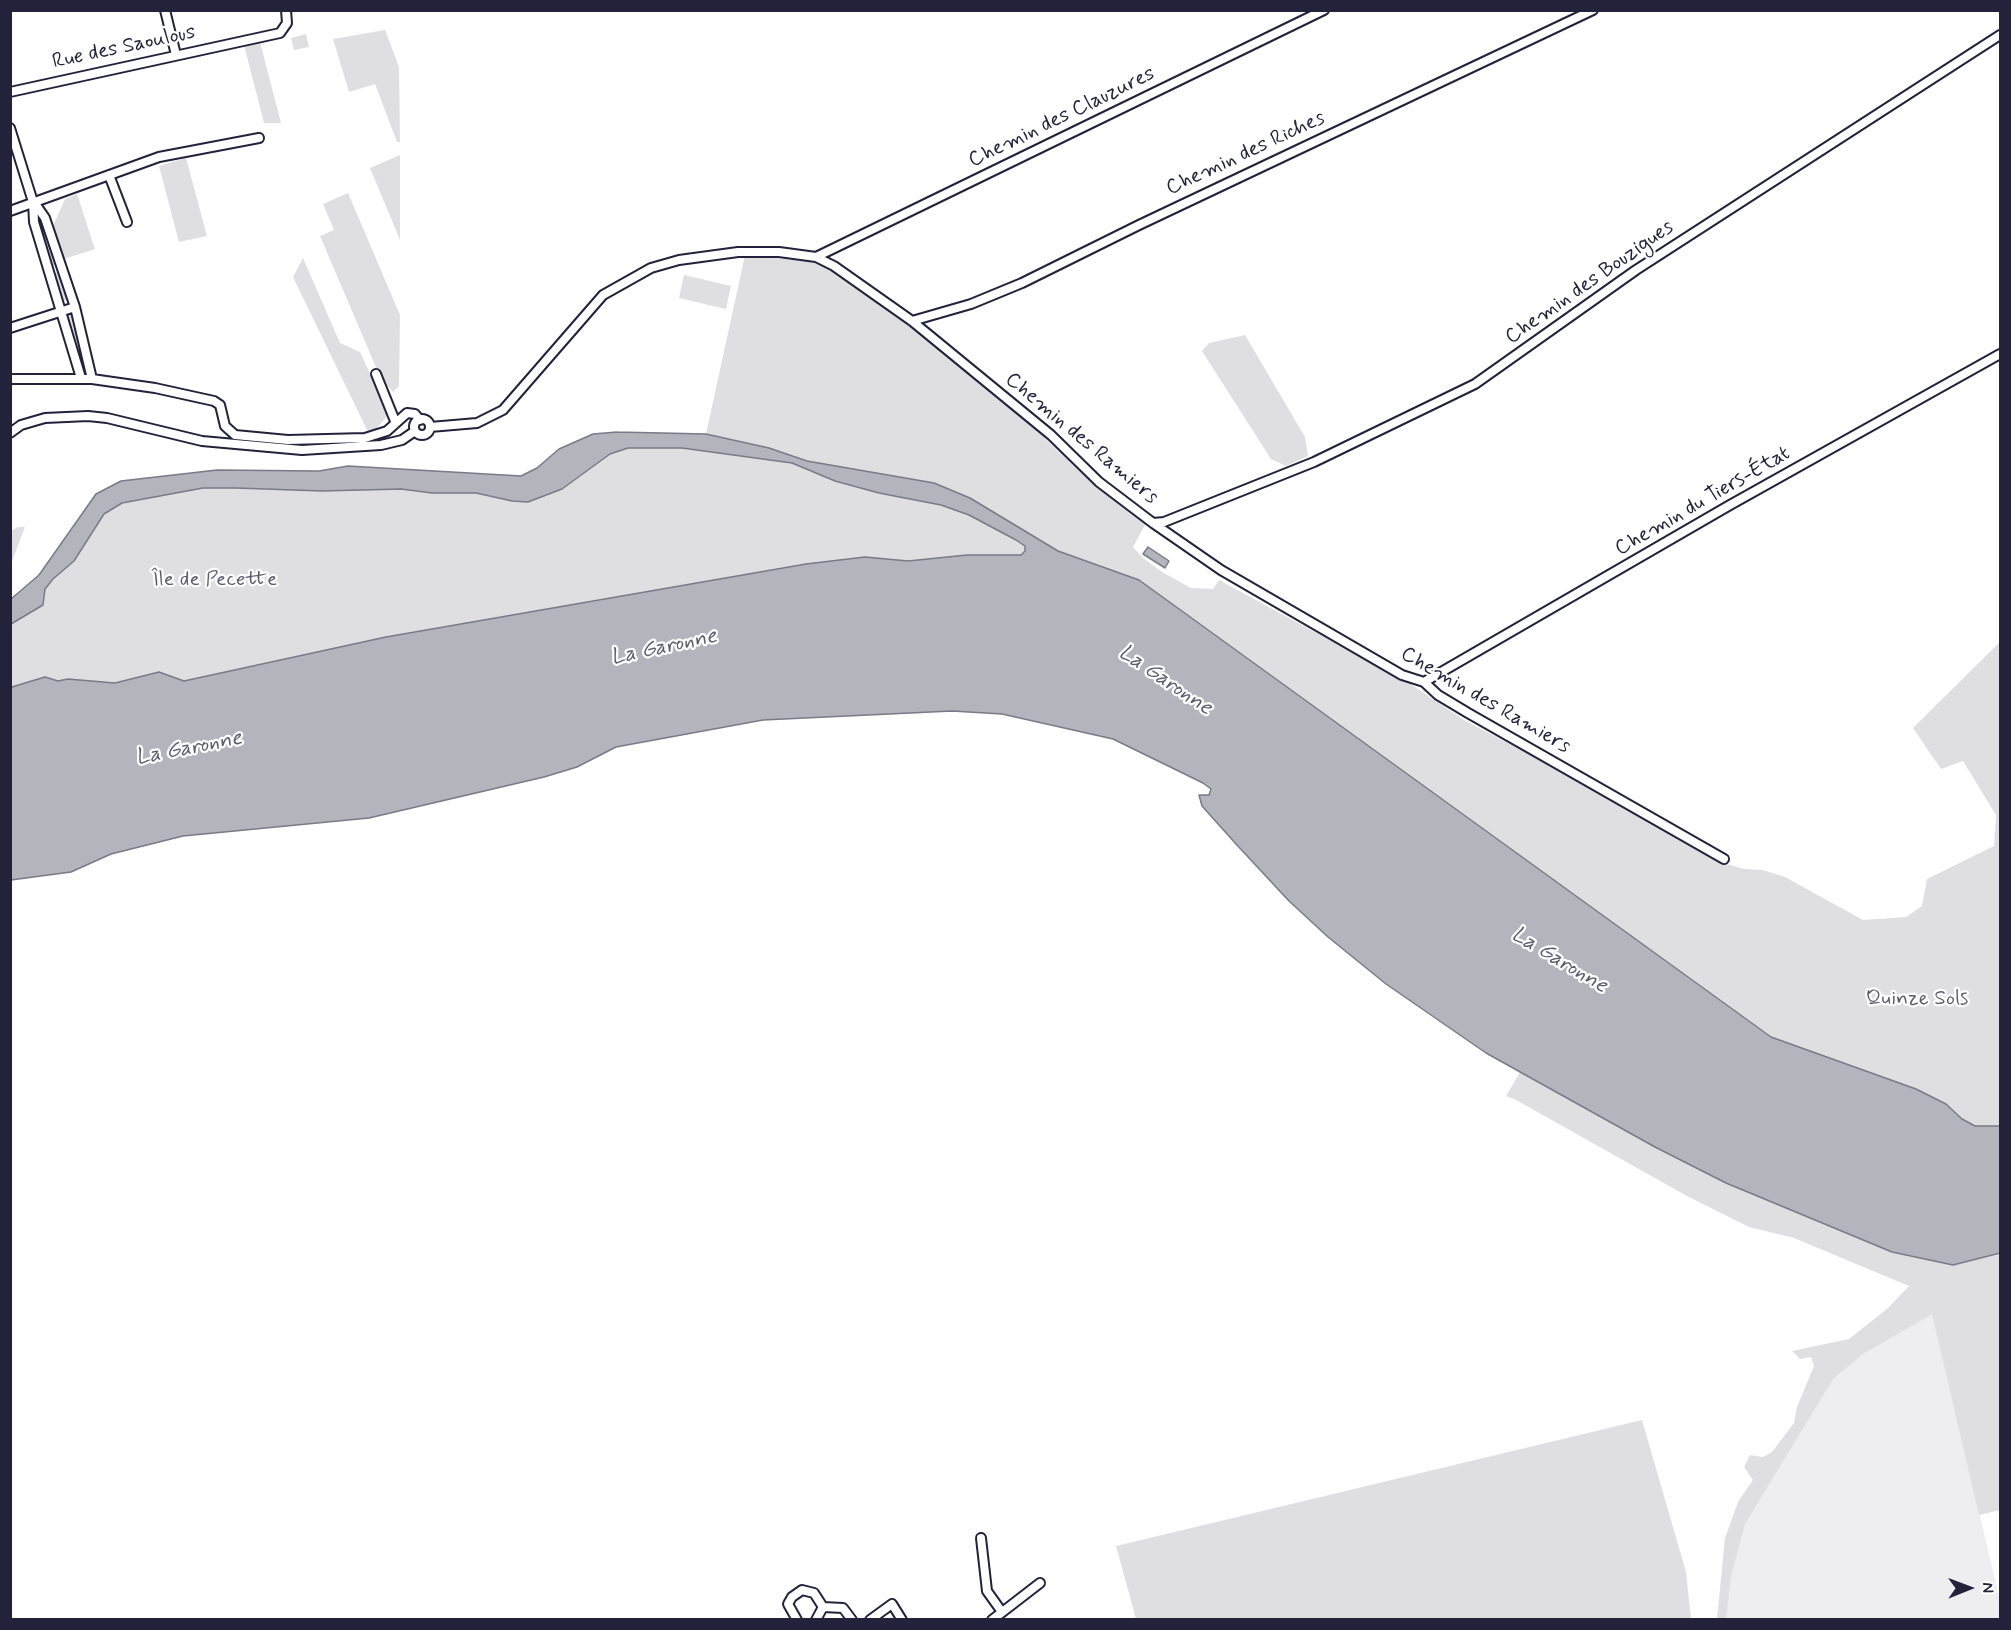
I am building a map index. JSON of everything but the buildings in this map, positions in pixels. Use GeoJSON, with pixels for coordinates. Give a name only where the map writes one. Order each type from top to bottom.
{"type":"FeatureCollection","features":[{"type":"Feature","properties":{"kind":"street"},"geometry":{"type":"LineString","coordinates":[[165,10],[176,55]]}},
{"type":"Feature","properties":{"kind":"street","name":"Rue des Saoulous"},"geometry":{"type":"LineString","coordinates":[[10,92],[279,33],[288,23],[286,10]]}},
{"type":"Feature","properties":{"kind":"street","name":"Chemin des Clauzures"},"geometry":{"type":"LineString","coordinates":[[816,257],[1324,10]]}},
{"type":"Feature","properties":{"kind":"street","name":"Chemin des Riches"},"geometry":{"type":"LineString","coordinates":[[912,321],[971,304],[1022,283],[1139,225],[1593,10]]}},
{"type":"Feature","properties":{"kind":"street","name":"Chemin des Bouzigues"},"geometry":{"type":"LineString","coordinates":[[1153,523],[1178,517],[1314,462],[1475,384],[1636,270],[2001,35]]}},
{"type":"Feature","properties":{"kind":"street"},"geometry":{"type":"LineString","coordinates":[[10,128],[33,202],[34,222],[81,378]]}},
{"type":"Feature","properties":{"kind":"street"},"geometry":{"type":"LineString","coordinates":[[10,211],[159,157],[259,138]]}},
{"type":"Feature","properties":{"kind":"street"},"geometry":{"type":"LineString","coordinates":[[109,175],[127,222]]}},
{"type":"Feature","properties":{"kind":"street"},"geometry":{"type":"LineString","coordinates":[[33,202],[45,218],[62,267],[75,307],[92,379]]}},
{"type":"Feature","properties":{"kind":"street","name":"Chemin des Ramiers"},"geometry":{"type":"LineString","coordinates":[[430,427],[477,423],[503,410],[603,295],[651,268],[679,260],[738,252],[779,252],[816,257],[834,266],[912,321],[1050,435],[1099,482],[1173,537],[1272,601],[1402,675],[1424,682],[1438,695],[1468,713],[1724,859]]}},
{"type":"Feature","properties":{"kind":"street"},"geometry":{"type":"LineString","coordinates":[[49,272],[62,267]]}},
{"type":"Feature","properties":{"kind":"street"},"geometry":{"type":"LineString","coordinates":[[10,328],[75,307]]}},
{"type":"Feature","properties":{"kind":"street","name":"Chemin du Tiers-État"},"geometry":{"type":"LineString","coordinates":[[1424,682],[1730,505],[2001,354]]}},
{"type":"Feature","properties":{"kind":"street"},"geometry":{"type":"LineString","coordinates":[[376,374],[395,421]]}},
{"type":"Feature","properties":{"kind":"street"},"geometry":{"type":"LineString","coordinates":[[10,379],[92,379],[214,401],[220,405],[225,426],[235,435],[288,440],[364,438],[387,431],[395,421],[407,413],[415,414],[420,420],[427,421],[430,427],[425,434],[416,431]]}},
{"type":"Feature","properties":{"kind":"street"},"geometry":{"type":"LineString","coordinates":[[10,433],[21,425],[45,418],[88,416],[107,418],[202,441],[302,450],[381,445],[402,440],[416,431]]}},
{"type":"Feature","properties":{"kind":"street"},"geometry":{"type":"LineString","coordinates":[[416,431],[415,424],[420,420]]}},
{"type":"Feature","properties":{"kind":"street"},"geometry":{"type":"LineString","coordinates":[[1173,537],[1172,528],[1178,517]]}},
{"type":"Feature","properties":{"kind":"street"},"geometry":{"type":"LineString","coordinates":[[981,1538],[987,1591],[1002,1612]]}},
{"type":"Feature","properties":{"kind":"street"},"geometry":{"type":"LineString","coordinates":[[992,1620],[1040,1583]]}},
{"type":"Feature","properties":{"kind":"street"},"geometry":{"type":"LineString","coordinates":[[797,1620],[788,1604],[792,1597],[802,1590],[814,1593],[823,1607]]}},
{"type":"Feature","properties":{"kind":"street"},"geometry":{"type":"LineString","coordinates":[[870,1620],[892,1604],[902,1620]]}},
{"type":"Feature","properties":{"kind":"street"},"geometry":{"type":"LineString","coordinates":[[816,1620],[823,1607]]}},
{"type":"Feature","properties":{"kind":"street"},"geometry":{"type":"LineString","coordinates":[[823,1607],[843,1608],[852,1620]]}},
{"type":"Feature","properties":{"kind":"shaded area"},"geometry":{"type":"Polygon","coordinates":[[[1928,1295],[2000,1601],[2000,1619],[1720,1620],[1732,1524],[1846,1345],[1928,1295]]]}},
{"type":"Feature","properties":{"kind":"green space"},"geometry":{"type":"Polygon","coordinates":[[[385,30],[399,67],[400,142],[397,142],[375,84],[349,92],[333,39],[385,30]]]}},
{"type":"Feature","properties":{"kind":"green space"},"geometry":{"type":"Polygon","coordinates":[[[306,34],[309,47],[294,50],[291,38],[306,34]]]}},
{"type":"Feature","properties":{"kind":"green space"},"geometry":{"type":"Polygon","coordinates":[[[260,42],[281,123],[264,123],[244,45],[260,42]]]}},
{"type":"Feature","properties":{"kind":"green space"},"geometry":{"type":"Polygon","coordinates":[[[400,155],[400,240],[370,168],[400,155]]]}},
{"type":"Feature","properties":{"kind":"green space"},"geometry":{"type":"Polygon","coordinates":[[[186,158],[207,236],[179,242],[159,166],[186,158]]]}},
{"type":"Feature","properties":{"kind":"green space"},"geometry":{"type":"Polygon","coordinates":[[[348,193],[400,315],[399,386],[393,392],[381,379],[320,236],[334,230],[323,204],[348,193]]]}},
{"type":"Feature","properties":{"kind":"green space"},"geometry":{"type":"Polygon","coordinates":[[[77,194],[95,249],[64,259],[53,226],[65,199],[77,194]]]}},
{"type":"Feature","properties":{"kind":"green space"},"geometry":{"type":"Polygon","coordinates":[[[39,218],[42,219],[56,265],[49,265],[39,218]]]}},
{"type":"Feature","properties":{"kind":"green space","name":"Quinze Sols"},"geometry":{"type":"Polygon","coordinates":[[[745,255],[815,262],[833,270],[872,297],[1015,410],[1096,487],[1146,523],[1133,547],[1143,558],[1162,572],[1191,588],[1213,589],[1219,580],[1409,683],[1464,720],[1592,787],[1717,861],[1785,877],[1863,920],[1906,917],[1922,906],[1927,879],[1994,846],[1996,815],[1963,761],[1941,769],[1913,728],[2000,642],[2000,1126],[1975,1126],[1962,1119],[1946,1104],[1916,1089],[1771,1037],[1139,580],[1058,551],[970,498],[934,483],[807,461],[706,434],[745,255]]]}},
{"type":"Feature","properties":{"kind":"green space"},"geometry":{"type":"Polygon","coordinates":[[[303,258],[340,343],[360,352],[389,414],[372,434],[369,434],[293,277],[303,258]]]}},
{"type":"Feature","properties":{"kind":"green space"},"geometry":{"type":"Polygon","coordinates":[[[57,272],[60,274],[68,298],[63,303],[53,275],[57,272]]]}},
{"type":"Feature","properties":{"kind":"green space"},"geometry":{"type":"Polygon","coordinates":[[[684,275],[731,286],[726,309],[679,298],[684,275]]]}},
{"type":"Feature","properties":{"kind":"green space"},"geometry":{"type":"Polygon","coordinates":[[[70,314],[73,316],[89,367],[87,373],[83,372],[66,316],[70,314]]]}},
{"type":"Feature","properties":{"kind":"green space"},"geometry":{"type":"Polygon","coordinates":[[[1245,335],[1305,437],[1308,456],[1286,466],[1271,459],[1202,351],[1209,343],[1245,335]]]}},
{"type":"Feature","properties":{"kind":"green space","name":"Île de Pecette"},"geometry":{"type":"Polygon","coordinates":[[[628,448],[682,448],[792,463],[809,471],[879,493],[941,505],[969,515],[1016,540],[1025,546],[1025,551],[1021,555],[967,555],[908,561],[865,557],[806,564],[386,637],[184,681],[159,672],[115,683],[68,679],[58,681],[44,677],[11,688],[10,624],[43,605],[45,589],[74,561],[105,514],[122,503],[203,488],[322,491],[401,489],[432,493],[476,493],[512,501],[562,489],[610,454],[628,448]]]}},
{"type":"Feature","properties":{"kind":"green space"},"geometry":{"type":"Polygon","coordinates":[[[18,527],[25,527],[11,564],[11,531],[18,527]]]}},
{"type":"Feature","properties":{"kind":"green space"},"geometry":{"type":"Polygon","coordinates":[[[1520,1072],[1726,1183],[1892,1252],[1953,1265],[2000,1253],[2000,1510],[1979,1515],[1932,1314],[1863,1354],[1833,1379],[1745,1524],[1731,1576],[1726,1619],[1717,1619],[1725,1538],[1738,1502],[1753,1480],[1744,1467],[1750,1455],[1763,1457],[1772,1452],[1794,1423],[1797,1407],[1814,1366],[1811,1357],[1800,1359],[1792,1351],[1849,1339],[1887,1309],[1909,1286],[1794,1238],[1749,1227],[1687,1196],[1506,1096],[1520,1072]]]}},
{"type":"Feature","properties":{"kind":"green space"},"geometry":{"type":"Polygon","coordinates":[[[1642,1420],[1686,1572],[1691,1619],[1136,1619],[1116,1546],[1642,1420]]]}},
{"type":"Feature","properties":{"kind":"water","name":"La Garonne"},"geometry":{"type":"Polygon","coordinates":[[[617,432],[706,434],[769,448],[807,461],[934,483],[970,498],[1058,551],[1139,580],[1771,1037],[1916,1089],[1946,1104],[1962,1119],[1975,1126],[2000,1126],[2000,1253],[1953,1265],[1892,1252],[1726,1183],[1655,1147],[1486,1053],[1386,984],[1328,937],[1289,901],[1236,844],[1202,806],[1199,795],[1209,795],[1211,789],[1203,783],[1113,739],[1002,714],[952,711],[763,720],[616,747],[577,767],[544,777],[369,818],[183,836],[111,854],[71,872],[11,880],[10,688],[15,686],[45,677],[58,681],[68,679],[115,683],[159,672],[184,681],[386,637],[806,564],[865,557],[908,561],[967,555],[1021,555],[1025,551],[1025,546],[1016,540],[969,515],[941,505],[879,493],[835,481],[792,463],[682,448],[628,448],[610,454],[562,489],[528,502],[476,493],[432,493],[401,489],[322,491],[203,488],[122,503],[104,514],[74,561],[45,589],[43,605],[11,624],[11,599],[39,575],[96,494],[121,481],[217,470],[319,471],[348,466],[521,476],[537,468],[559,449],[593,434],[617,432]]]}},
{"type":"Feature","properties":{"kind":"water"},"geometry":{"type":"Polygon","coordinates":[[[1148,547],[1169,561],[1165,568],[1143,554],[1148,547]]]}}]}
